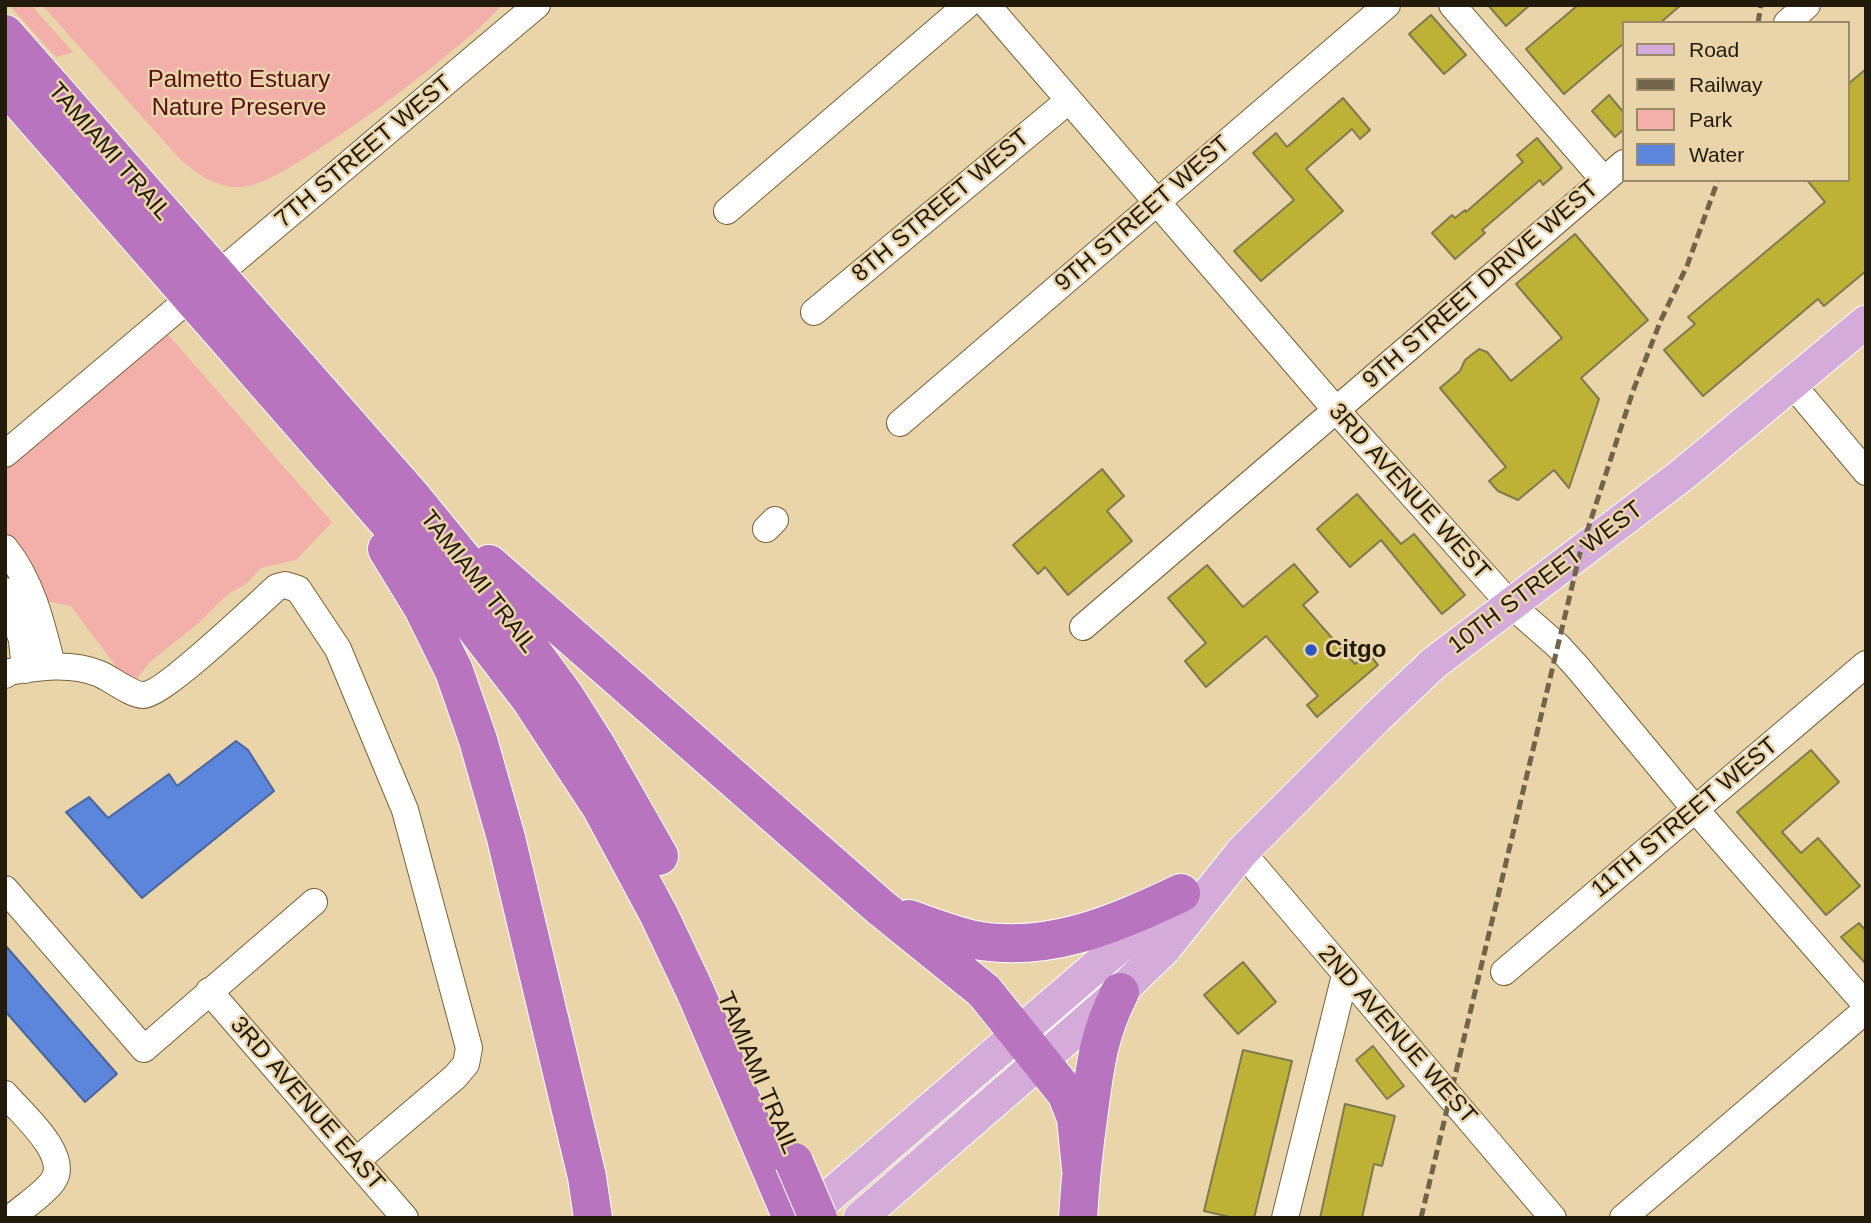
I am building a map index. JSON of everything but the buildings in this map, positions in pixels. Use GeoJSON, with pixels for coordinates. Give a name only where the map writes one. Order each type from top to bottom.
{"type":"FeatureCollection","features":[{"type":"Feature","properties":{"kind":"highway","name":"TAMIAMI TRAIL"},"geometry":{"type":"LineString","coordinates":[[5,34],[204,287],[334,460],[437,578],[531,700],[601,807],[632,862],[785,1170],[818,1218]]}},
{"type":"Feature","properties":{"kind":"highway","name":"TAMIAMI TRAIL"},"geometry":{"type":"LineString","coordinates":[[5,84],[411,496],[515,626],[564,695],[615,777],[687,912],[785,1170],[792,1218]]}},
{"type":"Feature","properties":{"kind":"highway"},"geometry":{"type":"LineString","coordinates":[[334,460],[423,608],[458,682],[506,838],[599,1218]]}},
{"type":"Feature","properties":{"kind":"highway"},"geometry":{"type":"LineString","coordinates":[[411,496],[880,908],[984,991],[1066,1093],[1076,1118],[1081,1169]]}},
{"type":"Feature","properties":{"kind":"highway"},"geometry":{"type":"LineString","coordinates":[[880,908],[947,933],[972,939],[1024,943],[1058,940],[1092,931],[1181,893]]}},
{"type":"Feature","properties":{"kind":"highway"},"geometry":{"type":"LineString","coordinates":[[1078,1218],[1081,1169],[1098,1044],[1107,1016],[1120,992]]}},
{"type":"Feature","properties":{"kind":"highway"},"geometry":{"type":"LineString","coordinates":[[587,1177],[593,1218]]}},
{"type":"Feature","properties":{"kind":"main road","name":"10TH STREET WEST"},"geometry":{"type":"LineString","coordinates":[[1029,1047],[1120,992],[1165,948],[1242,852],[1434,663],[1682,475],[1866,322]]}},
{"type":"Feature","properties":{"kind":"main road","name":"10TH STREET WEST"},"geometry":{"type":"LineString","coordinates":[[1029,1047],[1181,893],[1242,852]]}},
{"type":"Feature","properties":{"kind":"main road"},"geometry":{"type":"LineString","coordinates":[[804,1218],[1029,1047]]}},
{"type":"Feature","properties":{"kind":"main road"},"geometry":{"type":"LineString","coordinates":[[860,1218],[1029,1047]]}},
{"type":"Feature","properties":{"kind":"street","name":"7TH STREET WEST"},"geometry":{"type":"LineString","coordinates":[[5,454],[537,5]]}},
{"type":"Feature","properties":{"kind":"street"},"geometry":{"type":"LineString","coordinates":[[727,211],[967,5]]}},
{"type":"Feature","properties":{"kind":"street","name":"3RD AVENUE WEST"},"geometry":{"type":"LineString","coordinates":[[987,5],[1336,410],[1510,604],[1565,654],[1866,1008]]}},
{"type":"Feature","properties":{"kind":"street","name":"9TH STREET WEST"},"geometry":{"type":"LineString","coordinates":[[900,423],[1387,5]]}},
{"type":"Feature","properties":{"kind":"street"},"geometry":{"type":"LineString","coordinates":[[1452,5],[1604,180]]}},
{"type":"Feature","properties":{"kind":"street"},"geometry":{"type":"LineString","coordinates":[[1789,21],[1807,5]]}},
{"type":"Feature","properties":{"kind":"street","name":"8TH STREET WEST"},"geometry":{"type":"LineString","coordinates":[[814,312],[1069,101]]}},
{"type":"Feature","properties":{"kind":"street","name":"9TH STREET DRIVE WEST"},"geometry":{"type":"LineString","coordinates":[[1083,627],[1622,165]]}},
{"type":"Feature","properties":{"kind":"street"},"geometry":{"type":"LineString","coordinates":[[1792,384],[1866,472]]}},
{"type":"Feature","properties":{"kind":"street"},"geometry":{"type":"LineString","coordinates":[[6,551],[27,585],[28,618],[15,673],[52,665],[95,673],[143,695],[151,693],[175,677],[278,587],[285,585],[298,589],[338,649],[400,798],[469,1048],[466,1064],[455,1077],[356,1161]]}},
{"type":"Feature","properties":{"kind":"street"},"geometry":{"type":"LineString","coordinates":[[5,591],[28,618],[52,665]]}},
{"type":"Feature","properties":{"kind":"street","name":"11TH STREET WEST"},"geometry":{"type":"LineString","coordinates":[[1504,972],[1866,664]]}},
{"type":"Feature","properties":{"kind":"street","name":"2ND AVENUE WEST"},"geometry":{"type":"LineString","coordinates":[[1242,852],[1553,1218]]}},
{"type":"Feature","properties":{"kind":"street"},"geometry":{"type":"LineString","coordinates":[[5,889],[144,1049],[314,902]]}},
{"type":"Feature","properties":{"kind":"street"},"geometry":{"type":"LineString","coordinates":[[1285,1218],[1345,975]]}},
{"type":"Feature","properties":{"kind":"street","name":"3RD AVENUE EAST"},"geometry":{"type":"LineString","coordinates":[[209,991],[405,1218]]}},
{"type":"Feature","properties":{"kind":"street"},"geometry":{"type":"LineString","coordinates":[[1623,1218],[1866,1008]]}},
{"type":"Feature","properties":{"kind":"street"},"geometry":{"type":"LineString","coordinates":[[5,1094],[48,1143],[55,1153],[58,1167],[53,1182],[11,1218]]}},
{"type":"Feature","properties":{"kind":"green space"},"geometry":{"type":"Polygon","coordinates":[[[9,5],[31,5],[73,52],[56,57],[9,5]]]}},
{"type":"Feature","properties":{"kind":"green space","name":"Palmetto Estuary Nature Preserve"},"geometry":{"type":"Polygon","coordinates":[[[42,5],[502,5],[410,85],[308,156],[257,184],[231,187],[207,178],[179,158],[42,5]]]}},
{"type":"Feature","properties":{"kind":"green space"},"geometry":{"type":"Polygon","coordinates":[[[165,331],[332,522],[296,560],[261,568],[245,585],[228,594],[200,622],[151,661],[133,683],[121,673],[71,606],[46,601],[5,536],[5,470],[165,331]]]}},
{"type":"Feature","properties":{"kind":"water"},"geometry":{"type":"Polygon","coordinates":[[[236,741],[248,750],[274,791],[142,898],[66,812],[89,797],[108,818],[169,774],[177,786],[236,741]]]}},
{"type":"Feature","properties":{"kind":"water"},"geometry":{"type":"Polygon","coordinates":[[[5,945],[117,1074],[85,1102],[5,1011],[5,945]]]}},
{"type":"Feature","properties":{"kind":"railway"},"geometry":{"type":"LineString","coordinates":[[1758,21],[1761,5]]}},
{"type":"Feature","properties":{"kind":"railway"},"geometry":{"type":"LineString","coordinates":[[1421,1218],[1580,553],[1633,391],[1661,320],[1687,266],[1717,182]]}},
{"type":"Feature","properties":{"kind":"place","name":"Citgo"},"geometry":{"type":"Point","coordinates":[1311,650]}}]}
